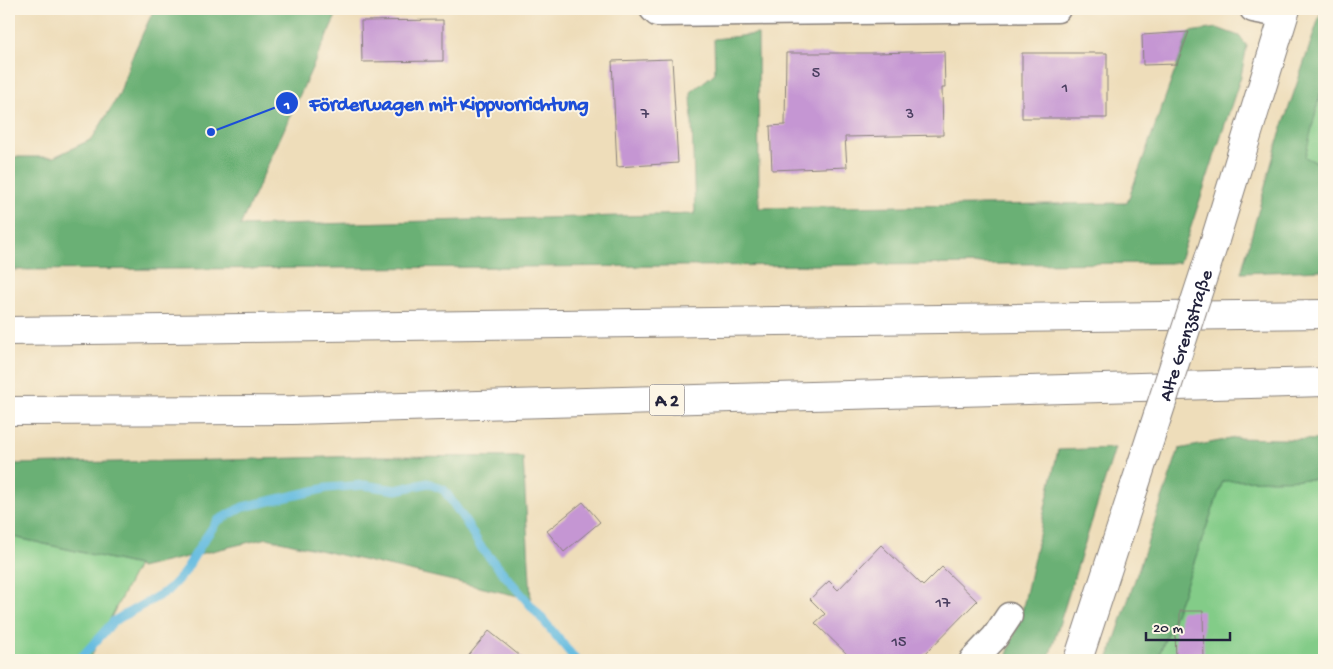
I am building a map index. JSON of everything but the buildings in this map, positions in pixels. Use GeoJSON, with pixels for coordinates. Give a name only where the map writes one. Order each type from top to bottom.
{"type":"FeatureCollection","features":[{"type":"Feature","properties":{"kind":"main road","name":"Alte Grenzstraße"},"geometry":{"type":"LineString","coordinates":[[1078,660],[1215,240],[1285,12]]}},
{"type":"Feature","properties":{"kind":"main road"},"geometry":{"type":"LineString","coordinates":[[9,331],[1324,314]]}},
{"type":"Feature","properties":{"kind":"main road","name":"A 2"},"geometry":{"type":"LineString","coordinates":[[9,411],[292,410],[1324,382]]}},
{"type":"Feature","properties":{"kind":"street"},"geometry":{"type":"LineString","coordinates":[[653,9],[657,13],[667,13],[1057,9]]}},
{"type":"Feature","properties":{"kind":"street"},"geometry":{"type":"LineString","coordinates":[[1253,9],[1285,12]]}},
{"type":"Feature","properties":{"kind":"street"},"geometry":{"type":"LineString","coordinates":[[973,660],[996,637],[1009,616]]}},
{"type":"Feature","properties":{"kind":"green space"},"geometry":{"type":"Polygon","coordinates":[[[154,9],[339,9],[240,226],[695,214],[691,92],[715,73],[714,39],[758,34],[759,208],[1127,203],[1189,32],[1217,28],[1239,36],[1247,46],[1241,76],[1179,263],[9,270],[9,157],[54,157],[92,139],[119,95],[131,59],[154,9]]]}},
{"type":"Feature","properties":{"kind":"green space"},"geometry":{"type":"Polygon","coordinates":[[[1322,9],[1324,9],[1324,78],[1305,157],[1324,166],[1324,270],[1241,273],[1278,140],[1322,9]]]}},
{"type":"Feature","properties":{"kind":"green space"},"geometry":{"type":"Polygon","coordinates":[[[1324,78],[1324,166],[1304,157],[1324,78]]]}},
{"type":"Feature","properties":{"kind":"green space"},"geometry":{"type":"Polygon","coordinates":[[[1235,438],[1324,440],[1324,479],[1223,481],[1157,660],[1108,660],[1179,449],[1235,438]]]}},
{"type":"Feature","properties":{"kind":"green space"},"geometry":{"type":"Polygon","coordinates":[[[1115,448],[1048,660],[1005,660],[1021,616],[1058,450],[1115,448]]]}},
{"type":"Feature","properties":{"kind":"green space"},"geometry":{"type":"Polygon","coordinates":[[[368,456],[523,457],[531,599],[267,538],[140,568],[138,565],[9,536],[9,464],[368,456]]]}},
{"type":"Feature","properties":{"kind":"green space"},"geometry":{"type":"Polygon","coordinates":[[[1324,479],[1324,660],[1157,660],[1223,480],[1324,479]]]}},
{"type":"Feature","properties":{"kind":"green space"},"geometry":{"type":"Polygon","coordinates":[[[9,536],[138,565],[89,660],[9,660],[9,536]]]}},
{"type":"Feature","properties":{"kind":"waterway"},"geometry":{"type":"LineString","coordinates":[[79,660],[114,621],[167,591],[184,573],[217,521],[243,507],[327,488],[364,485],[396,490],[428,483],[444,490],[480,546],[576,660]]}},
{"type":"Feature","properties":{"kind":"place","name":"Förderwagen mit Kippvorrichtung"},"geometry":{"type":"Point","coordinates":[211,132]}}]}
